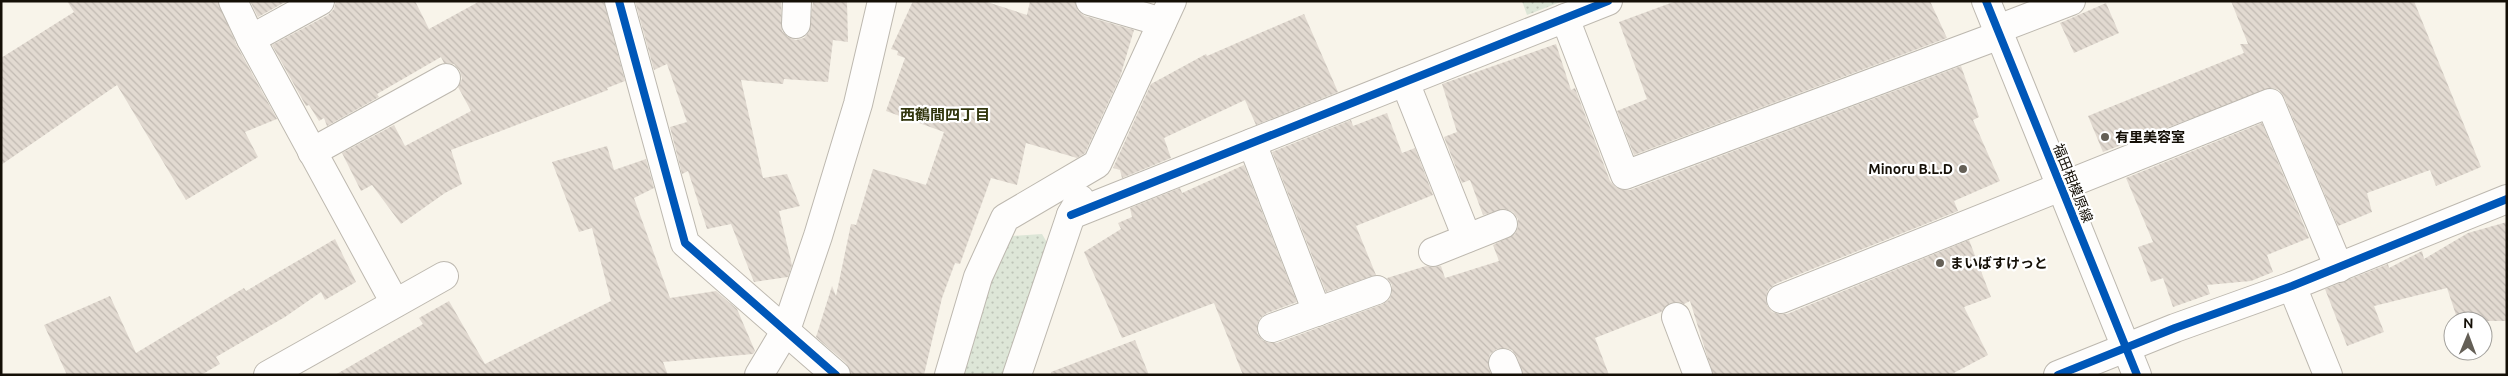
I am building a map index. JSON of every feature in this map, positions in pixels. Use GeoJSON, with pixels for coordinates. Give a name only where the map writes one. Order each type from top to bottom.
{"type":"FeatureCollection","features":[{"type":"Feature","properties":{"kind":"street"},"geometry":{"type":"LineString","coordinates":[[233,1],[250,39],[395,304]]}},
{"type":"Feature","properties":{"kind":"street"},"geometry":{"type":"LineString","coordinates":[[250,39],[320,1]]}},
{"type":"Feature","properties":{"kind":"street"},"geometry":{"type":"LineString","coordinates":[[619,1],[685,243],[836,375]]}},
{"type":"Feature","properties":{"kind":"street"},"geometry":{"type":"LineString","coordinates":[[760,375],[786,330],[858,104],[882,1]]}},
{"type":"Feature","properties":{"kind":"street"},"geometry":{"type":"LineString","coordinates":[[1017,375],[1071,215],[1097,164],[1167,12],[1090,1]]}},
{"type":"Feature","properties":{"kind":"street"},"geometry":{"type":"LineString","coordinates":[[1071,215],[1608,1]]}},
{"type":"Feature","properties":{"kind":"street","name":"福田相模原線"},"geometry":{"type":"LineString","coordinates":[[1986,1],[2137,375]]}},
{"type":"Feature","properties":{"kind":"street"},"geometry":{"type":"LineString","coordinates":[[1565,18],[1625,175],[1999,32],[2070,1]]}},
{"type":"Feature","properties":{"kind":"street"},"geometry":{"type":"LineString","coordinates":[[312,152],[446,78]]}},
{"type":"Feature","properties":{"kind":"street"},"geometry":{"type":"LineString","coordinates":[[1405,82],[1467,238]]}},
{"type":"Feature","properties":{"kind":"street"},"geometry":{"type":"LineString","coordinates":[[1781,299],[2062,188],[2270,103],[2340,268]]}},
{"type":"Feature","properties":{"kind":"street"},"geometry":{"type":"LineString","coordinates":[[1252,143],[1317,312]]}},
{"type":"Feature","properties":{"kind":"street"},"geometry":{"type":"LineString","coordinates":[[949,375],[978,277],[1005,218],[1097,164]]}},
{"type":"Feature","properties":{"kind":"street"},"geometry":{"type":"LineString","coordinates":[[2058,375],[2340,268],[2507,199]]}},
{"type":"Feature","properties":{"kind":"street"},"geometry":{"type":"LineString","coordinates":[[1434,252],[1502,224]]}},
{"type":"Feature","properties":{"kind":"street"},"geometry":{"type":"LineString","coordinates":[[268,375],[444,276]]}},
{"type":"Feature","properties":{"kind":"street"},"geometry":{"type":"LineString","coordinates":[[2292,286],[2328,375]]}},
{"type":"Feature","properties":{"kind":"street"},"geometry":{"type":"LineString","coordinates":[[1272,328],[1376,290]]}},
{"type":"Feature","properties":{"kind":"street"},"geometry":{"type":"LineString","coordinates":[[1676,317],[1698,375]]}},
{"type":"Feature","properties":{"kind":"green space"},"geometry":{"type":"Polygon","coordinates":[[[1522,1],[1563,1],[1527,15],[1522,1]]]}},
{"type":"Feature","properties":{"kind":"green space"},"geometry":{"type":"Polygon","coordinates":[[[1042,234],[1049,246],[1004,375],[958,375],[1006,242],[1012,236],[1042,234]]]}},
{"type":"Feature","properties":{"kind":"building"},"geometry":{"type":"Polygon","coordinates":[[[67,1],[218,1],[237,46],[277,119],[245,132],[258,157],[186,200],[117,85],[1,165],[1,58],[74,12],[67,1]]]}},
{"type":"Feature","properties":{"kind":"building"},"geometry":{"type":"Polygon","coordinates":[[[250,1],[287,1],[258,17],[250,1]]]}},
{"type":"Feature","properties":{"kind":"building"},"geometry":{"type":"Polygon","coordinates":[[[336,1],[415,1],[429,29],[480,1],[604,1],[625,81],[607,88],[608,90],[451,150],[462,184],[445,193],[401,224],[372,185],[361,191],[342,153],[394,125],[405,146],[471,111],[458,87],[462,79],[460,71],[454,64],[444,63],[441,57],[377,94],[379,97],[327,126],[324,118],[319,121],[309,105],[306,106],[272,45],[328,15],[334,9],[336,1]]]}},
{"type":"Feature","properties":{"kind":"building"},"geometry":{"type":"Polygon","coordinates":[[[635,1],[781,1],[782,31],[788,37],[796,40],[804,38],[809,32],[813,1],[847,1],[848,42],[833,40],[828,82],[784,79],[783,84],[741,80],[763,178],[787,174],[800,206],[779,211],[792,265],[788,277],[754,282],[731,224],[707,229],[688,171],[682,174],[670,127],[687,122],[667,64],[654,70],[635,1]]]}},
{"type":"Feature","properties":{"kind":"building"},"geometry":{"type":"Polygon","coordinates":[[[913,1],[984,1],[1027,15],[1030,1],[1075,1],[1078,11],[1085,16],[1134,30],[1120,77],[1085,153],[1077,158],[1026,143],[1017,185],[991,178],[960,264],[955,263],[942,298],[924,375],[851,375],[846,363],[816,337],[832,286],[836,296],[851,224],[856,225],[873,169],[926,185],[944,132],[886,111],[905,58],[897,55],[898,51],[891,49],[913,1]]]}},
{"type":"Feature","properties":{"kind":"building"},"geometry":{"type":"Polygon","coordinates":[[[1676,1],[1930,1],[1947,38],[1634,155],[1617,111],[1647,99],[1619,22],[1676,1]]]}},
{"type":"Feature","properties":{"kind":"building"},"geometry":{"type":"Polygon","coordinates":[[[2231,1],[2414,1],[2481,167],[2436,186],[2430,170],[2367,193],[2372,212],[2338,226],[2284,97],[2279,90],[2272,88],[2103,152],[2088,116],[2244,53],[2240,44],[2248,44],[2231,1]]]}},
{"type":"Feature","properties":{"kind":"building"},"geometry":{"type":"Polygon","coordinates":[[[2106,3],[2119,33],[2074,53],[2060,23],[2106,3]]]}},
{"type":"Feature","properties":{"kind":"building"},"geometry":{"type":"Polygon","coordinates":[[[1304,14],[1338,92],[1256,125],[1245,100],[1164,138],[1171,158],[1122,178],[1120,170],[1113,168],[1151,84],[1206,54],[1207,56],[1304,14]]]}},
{"type":"Feature","properties":{"kind":"building"},"geometry":{"type":"Polygon","coordinates":[[[1556,44],[1571,90],[1575,88],[1610,181],[1616,187],[1623,190],[1630,190],[1961,66],[1979,117],[1973,120],[2000,181],[1954,201],[1958,211],[1775,284],[1768,290],[1766,297],[1767,305],[1772,312],[1787,314],[1969,240],[1991,297],[1964,307],[1988,355],[1950,375],[1713,375],[1690,301],[1684,304],[1678,302],[1670,303],[1661,312],[1595,338],[1609,375],[1523,375],[1517,357],[1512,350],[1505,348],[1497,349],[1490,354],[1488,361],[1491,375],[1243,375],[1214,303],[1122,338],[1084,252],[1121,229],[1118,223],[1132,217],[1130,208],[1180,188],[1182,193],[1244,165],[1297,302],[1267,313],[1260,318],[1257,325],[1257,333],[1262,340],[1269,343],[1277,343],[1383,304],[1389,300],[1392,293],[1392,285],[1387,278],[1426,266],[1441,266],[1445,278],[1499,261],[1493,245],[1515,234],[1518,227],[1518,219],[1513,212],[1505,209],[1483,215],[1470,180],[1462,183],[1444,137],[1457,132],[1442,84],[1556,44]]]}},
{"type":"Feature","properties":{"kind":"building"},"geometry":{"type":"Polygon","coordinates":[[[1387,113],[1402,153],[1415,148],[1433,195],[1356,226],[1376,275],[1326,292],[1272,152],[1351,120],[1353,126],[1387,113]]]}},
{"type":"Feature","properties":{"kind":"building"},"geometry":{"type":"Polygon","coordinates":[[[2262,123],[2309,238],[2267,255],[2273,272],[2251,281],[2207,285],[2210,294],[2173,307],[2163,278],[2151,282],[2138,247],[2153,242],[2126,178],[2262,123]]]}},
{"type":"Feature","properties":{"kind":"building"},"geometry":{"type":"Polygon","coordinates":[[[607,146],[614,170],[646,159],[654,188],[634,198],[670,298],[716,291],[737,309],[755,351],[753,354],[663,362],[668,375],[335,375],[423,324],[419,318],[449,301],[485,364],[611,301],[592,228],[579,232],[552,162],[607,146]]]}},
{"type":"Feature","properties":{"kind":"building"},"geometry":{"type":"Polygon","coordinates":[[[2507,222],[2507,321],[2493,321],[2493,311],[2455,311],[2447,288],[2374,306],[2384,332],[2347,346],[2325,289],[2388,264],[2389,268],[2422,251],[2424,259],[2468,233],[2507,222]]]}},
{"type":"Feature","properties":{"kind":"building"},"geometry":{"type":"Polygon","coordinates":[[[335,239],[356,282],[325,300],[321,292],[285,317],[216,357],[220,364],[201,375],[67,375],[44,325],[110,296],[136,353],[244,288],[246,291],[335,239]]]}},
{"type":"Feature","properties":{"kind":"building"},"geometry":{"type":"Polygon","coordinates":[[[1135,340],[1149,375],[1051,375],[1051,372],[1135,340]]]}},
{"type":"Feature","properties":{"kind":"cycle path"},"geometry":{"type":"LineString","coordinates":[[619,1],[685,243],[836,375]]}},
{"type":"Feature","properties":{"kind":"cycle path"},"geometry":{"type":"LineString","coordinates":[[1071,215],[1608,1]]}},
{"type":"Feature","properties":{"kind":"cycle path"},"geometry":{"type":"LineString","coordinates":[[1986,1],[2137,375]]}},
{"type":"Feature","properties":{"kind":"cycle path"},"geometry":{"type":"LineString","coordinates":[[2058,375],[2175,328],[2292,286],[2507,199]]}},
{"type":"Feature","properties":{"kind":"place","name":"有里美容室"},"geometry":{"type":"Point","coordinates":[2105,137]}},
{"type":"Feature","properties":{"kind":"place","name":"Minoru B.L.D"},"geometry":{"type":"Point","coordinates":[1963,169]}},
{"type":"Feature","properties":{"kind":"place","name":"まいばすけっと"},"geometry":{"type":"Point","coordinates":[1940,263]}},
{"type":"Feature","properties":{"kind":"district","name":"西鶴間四丁目"},"geometry":{"type":"Point","coordinates":[945,115]}}]}
